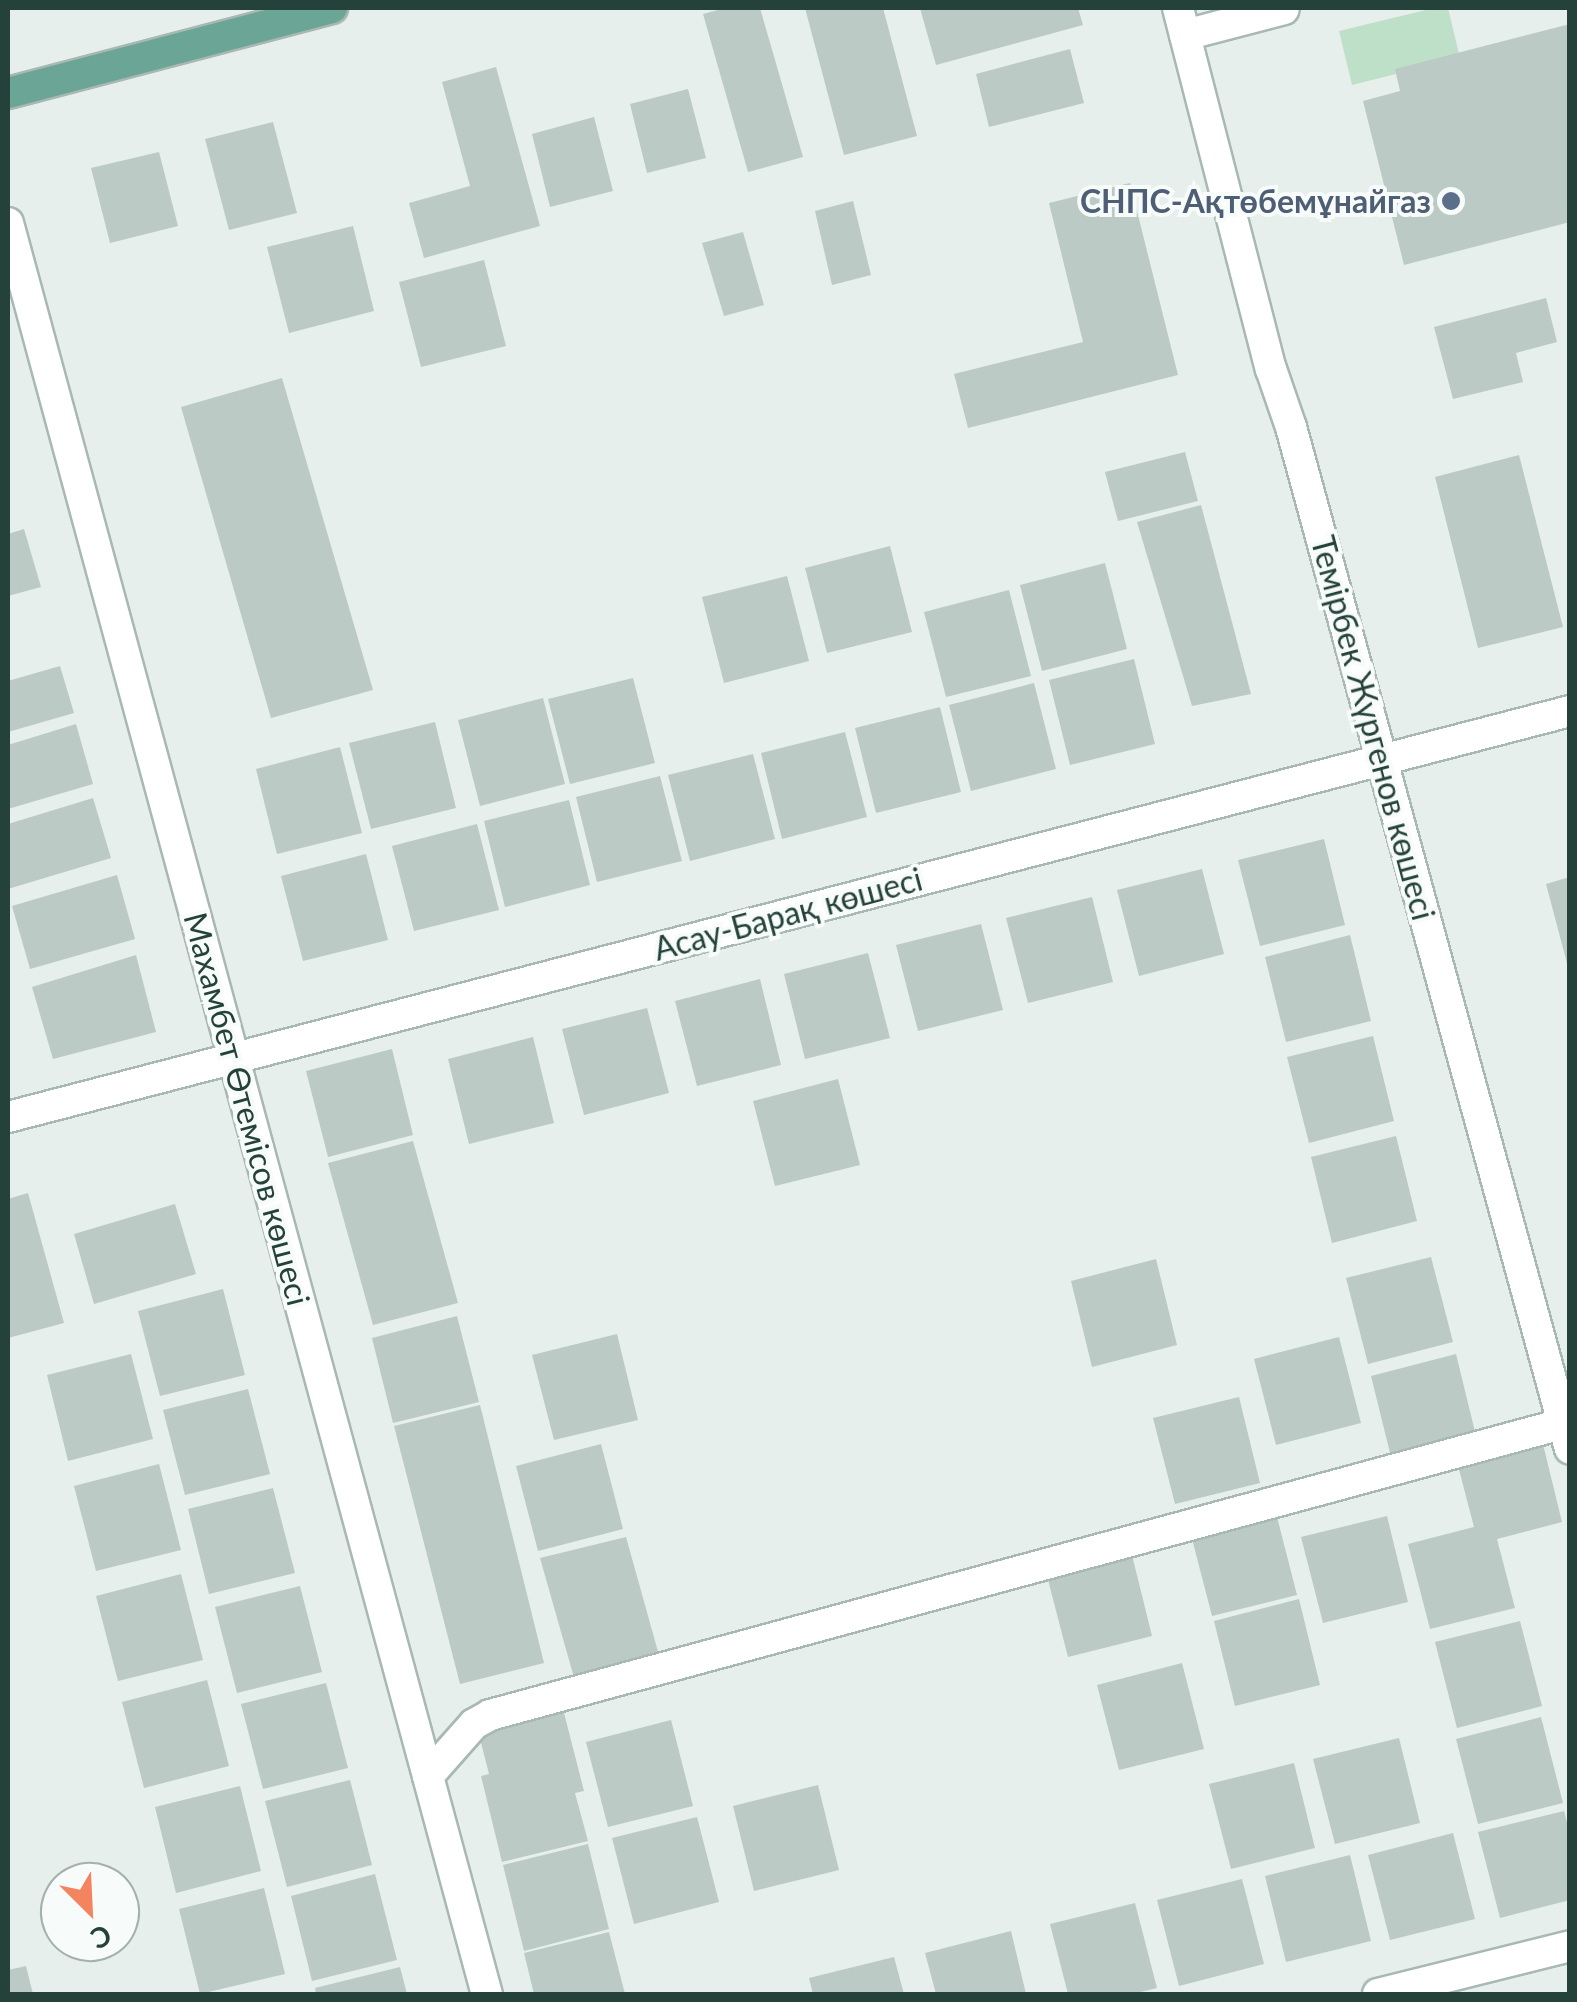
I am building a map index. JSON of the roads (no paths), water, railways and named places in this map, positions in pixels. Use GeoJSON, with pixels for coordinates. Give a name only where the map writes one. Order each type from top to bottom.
{"type":"FeatureCollection","features":[{"type":"Feature","properties":{"kind":"main road"},"geometry":{"type":"LineString","coordinates":[[8,92],[332,8]]}},
{"type":"Feature","properties":{"kind":"street"},"geometry":{"type":"LineString","coordinates":[[1181,21],[1284,9]]}},
{"type":"Feature","properties":{"kind":"street","name":"Темірбек Жүргенов көшесі"},"geometry":{"type":"LineString","coordinates":[[1181,21],[1270,368],[1291,427],[1566,1436]]}},
{"type":"Feature","properties":{"kind":"street","name":"Махамбет Өтемісов көшесі"},"geometry":{"type":"LineString","coordinates":[[8,223],[487,1994]]}},
{"type":"Feature","properties":{"kind":"street","name":"Асау-Барақ көшесі"},"geometry":{"type":"LineString","coordinates":[[8,1117],[1570,711]]}},
{"type":"Feature","properties":{"kind":"street"},"geometry":{"type":"LineString","coordinates":[[428,1776],[474,1724],[490,1715],[1566,1436]]}},
{"type":"Feature","properties":{"kind":"street"},"geometry":{"type":"LineString","coordinates":[[1378,1994],[1570,1946]]}},
{"type":"Feature","properties":{"kind":"place","name":"СНПС-Ақтөбемұнайгаз"},"geometry":{"type":"Point","coordinates":[1451,201]}}]}
